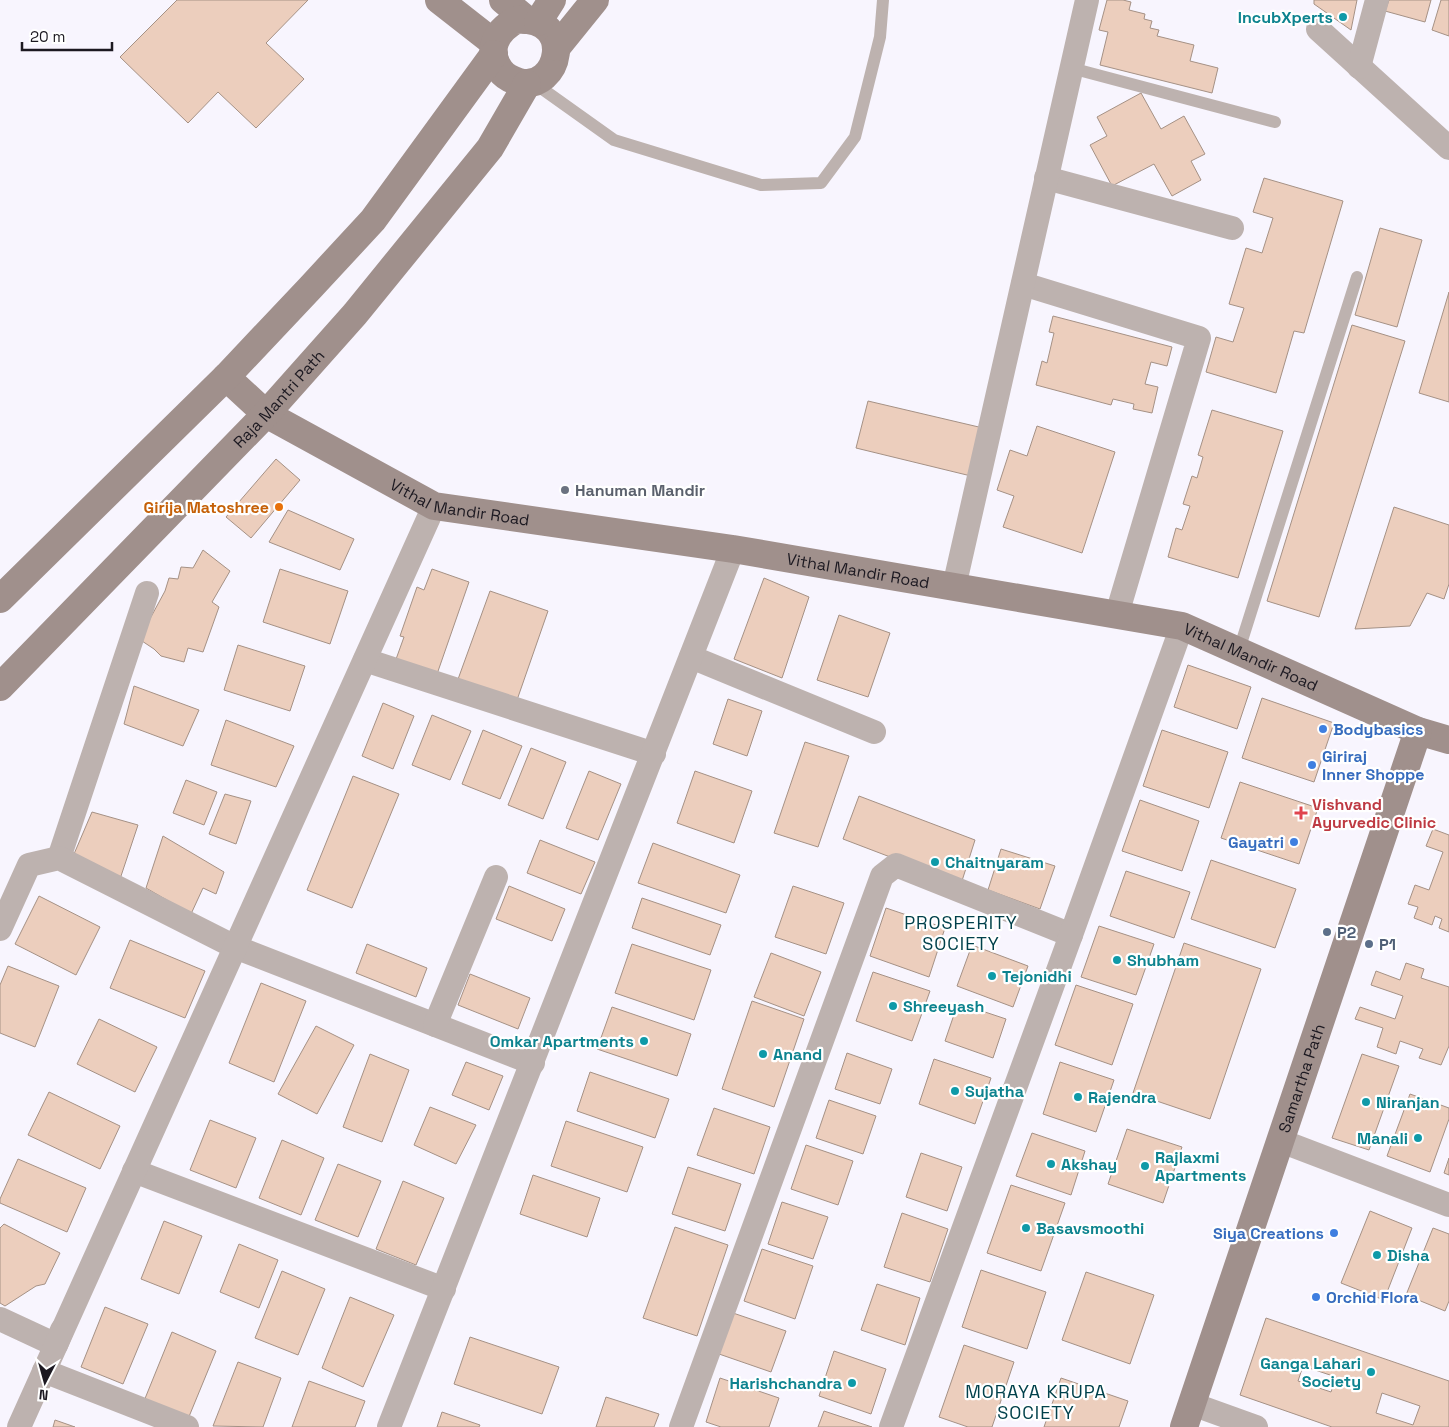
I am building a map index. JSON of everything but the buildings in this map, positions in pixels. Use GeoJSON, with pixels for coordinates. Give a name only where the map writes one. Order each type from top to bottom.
{"type":"FeatureCollection","features":[{"type":"Feature","properties":{"kind":"street"},"geometry":{"type":"LineString","coordinates":[[439,0],[494,49],[496,65],[503,74],[512,80],[530,84],[552,69],[557,48],[554,37],[539,14],[503,0]]}},
{"type":"Feature","properties":{"kind":"street"},"geometry":{"type":"LineString","coordinates":[[557,48],[595,0]]}},
{"type":"Feature","properties":{"kind":"street"},"geometry":{"type":"LineString","coordinates":[[954,587],[1087,0]]}},
{"type":"Feature","properties":{"kind":"street"},"geometry":{"type":"LineString","coordinates":[[1359,67],[1377,0]]}},
{"type":"Feature","properties":{"kind":"street"},"geometry":{"type":"LineString","coordinates":[[0,599],[226,377],[312,287],[373,220],[494,49],[499,33],[516,20],[539,14]]}},
{"type":"Feature","properties":{"kind":"street"},"geometry":{"type":"LineString","coordinates":[[1318,29],[1449,148]]}},
{"type":"Feature","properties":{"kind":"street","name":"Raja Mantri Path"},"geometry":{"type":"LineString","coordinates":[[0,687],[266,414],[355,314],[490,148],[530,84]]}},
{"type":"Feature","properties":{"kind":"street"},"geometry":{"type":"LineString","coordinates":[[1046,178],[1232,228]]}},
{"type":"Feature","properties":{"kind":"street"},"geometry":{"type":"LineString","coordinates":[[1023,284],[1199,338],[1117,614]]}},
{"type":"Feature","properties":{"kind":"street","name":"Vithal Mandir Road"},"geometry":{"type":"LineString","coordinates":[[226,377],[266,414],[434,506],[733,549],[1182,626],[1418,731],[1449,740]]}},
{"type":"Feature","properties":{"kind":"street"},"geometry":{"type":"LineString","coordinates":[[19,1427],[434,506]]}},
{"type":"Feature","properties":{"kind":"street"},"geometry":{"type":"LineString","coordinates":[[389,1427],[733,549]]}},
{"type":"Feature","properties":{"kind":"street"},"geometry":{"type":"LineString","coordinates":[[59,858],[147,593]]}},
{"type":"Feature","properties":{"kind":"street"},"geometry":{"type":"LineString","coordinates":[[891,1427],[1182,626]]}},
{"type":"Feature","properties":{"kind":"street"},"geometry":{"type":"LineString","coordinates":[[691,657],[874,732]]}},
{"type":"Feature","properties":{"kind":"street"},"geometry":{"type":"LineString","coordinates":[[364,660],[654,754]]}},
{"type":"Feature","properties":{"kind":"street","name":"Samartha Path"},"geometry":{"type":"LineString","coordinates":[[1188,1415],[1418,731]]}},
{"type":"Feature","properties":{"kind":"street"},"geometry":{"type":"LineString","coordinates":[[0,929],[29,864],[59,858],[235,947],[533,1063]]}},
{"type":"Feature","properties":{"kind":"street"},"geometry":{"type":"LineString","coordinates":[[681,1427],[882,876],[896,866],[1071,935]]}},
{"type":"Feature","properties":{"kind":"street"},"geometry":{"type":"LineString","coordinates":[[435,1025],[496,877]]}},
{"type":"Feature","properties":{"kind":"street"},"geometry":{"type":"LineString","coordinates":[[1281,1141],[1449,1205]]}},
{"type":"Feature","properties":{"kind":"street"},"geometry":{"type":"LineString","coordinates":[[134,1171],[444,1289]]}},
{"type":"Feature","properties":{"kind":"street"},"geometry":{"type":"LineString","coordinates":[[0,1319],[56,1345],[63,1329]]}},
{"type":"Feature","properties":{"kind":"street"},"geometry":{"type":"LineString","coordinates":[[44,1371],[187,1427]]}},
{"type":"Feature","properties":{"kind":"street"},"geometry":{"type":"LineString","coordinates":[[1188,1415],[1256,1427]]}},
{"type":"Feature","properties":{"kind":"lane"},"geometry":{"type":"LineString","coordinates":[[530,84],[614,140],[760,185],[821,183],[855,137],[880,37],[883,0]]}},
{"type":"Feature","properties":{"kind":"lane"},"geometry":{"type":"LineString","coordinates":[[1071,68],[1275,122]]}},
{"type":"Feature","properties":{"kind":"lane"},"geometry":{"type":"LineString","coordinates":[[1239,650],[1357,277]]}},
{"type":"Feature","properties":{"kind":"place","name":"IncubXperts"},"geometry":{"type":"Point","coordinates":[1343,17]}},
{"type":"Feature","properties":{"kind":"place","name":"Hanuman Mandir"},"geometry":{"type":"Point","coordinates":[565,490]}},
{"type":"Feature","properties":{"kind":"place","name":"Girija Matoshree"},"geometry":{"type":"Point","coordinates":[279,507]}},
{"type":"Feature","properties":{"kind":"place","name":"Bodybasics"},"geometry":{"type":"Point","coordinates":[1323,729]}},
{"type":"Feature","properties":{"kind":"place","name":"Giriraj Inner Shoppe"},"geometry":{"type":"Point","coordinates":[1312,765]}},
{"type":"Feature","properties":{"kind":"place","name":"Vishvand Ayurvedic Clinic"},"geometry":{"type":"Point","coordinates":[1301,813]}},
{"type":"Feature","properties":{"kind":"place","name":"Gayatri"},"geometry":{"type":"Point","coordinates":[1294,842]}},
{"type":"Feature","properties":{"kind":"place","name":"Chaitnyaram"},"geometry":{"type":"Point","coordinates":[935,862]}},
{"type":"Feature","properties":{"kind":"place","name":"P2"},"geometry":{"type":"Point","coordinates":[1327,932]}},
{"type":"Feature","properties":{"kind":"place","name":"P1"},"geometry":{"type":"Point","coordinates":[1369,944]}},
{"type":"Feature","properties":{"kind":"place","name":"Shubham"},"geometry":{"type":"Point","coordinates":[1117,960]}},
{"type":"Feature","properties":{"kind":"place","name":"Tejonidhi"},"geometry":{"type":"Point","coordinates":[992,976]}},
{"type":"Feature","properties":{"kind":"place","name":"Shreeyash"},"geometry":{"type":"Point","coordinates":[893,1006]}},
{"type":"Feature","properties":{"kind":"place","name":"Omkar Apartments"},"geometry":{"type":"Point","coordinates":[644,1041]}},
{"type":"Feature","properties":{"kind":"place","name":"Anand"},"geometry":{"type":"Point","coordinates":[763,1054]}},
{"type":"Feature","properties":{"kind":"place","name":"Sujatha"},"geometry":{"type":"Point","coordinates":[955,1091]}},
{"type":"Feature","properties":{"kind":"place","name":"Rajendra"},"geometry":{"type":"Point","coordinates":[1078,1097]}},
{"type":"Feature","properties":{"kind":"place","name":"Niranjan"},"geometry":{"type":"Point","coordinates":[1366,1102]}},
{"type":"Feature","properties":{"kind":"place","name":"Manali"},"geometry":{"type":"Point","coordinates":[1418,1138]}},
{"type":"Feature","properties":{"kind":"place","name":"Akshay"},"geometry":{"type":"Point","coordinates":[1051,1164]}},
{"type":"Feature","properties":{"kind":"place","name":"Rajlaxmi Apartments"},"geometry":{"type":"Point","coordinates":[1145,1166]}},
{"type":"Feature","properties":{"kind":"place","name":"Basavsmoothi"},"geometry":{"type":"Point","coordinates":[1026,1228]}},
{"type":"Feature","properties":{"kind":"place","name":"Siya Creations"},"geometry":{"type":"Point","coordinates":[1334,1233]}},
{"type":"Feature","properties":{"kind":"place","name":"Disha"},"geometry":{"type":"Point","coordinates":[1377,1255]}},
{"type":"Feature","properties":{"kind":"place","name":"Orchid Flora"},"geometry":{"type":"Point","coordinates":[1316,1297]}},
{"type":"Feature","properties":{"kind":"place","name":"Ganga Lahari Society"},"geometry":{"type":"Point","coordinates":[1371,1372]}},
{"type":"Feature","properties":{"kind":"place","name":"Harishchandra"},"geometry":{"type":"Point","coordinates":[852,1383]}},
{"type":"Feature","properties":{"kind":"district","name":"PROSPERITY SOCIETY"},"geometry":{"type":"Point","coordinates":[961,932]}},
{"type":"Feature","properties":{"kind":"district","name":"MORAYA KRUPA SOCIETY"},"geometry":{"type":"Point","coordinates":[1036,1401]}}]}
